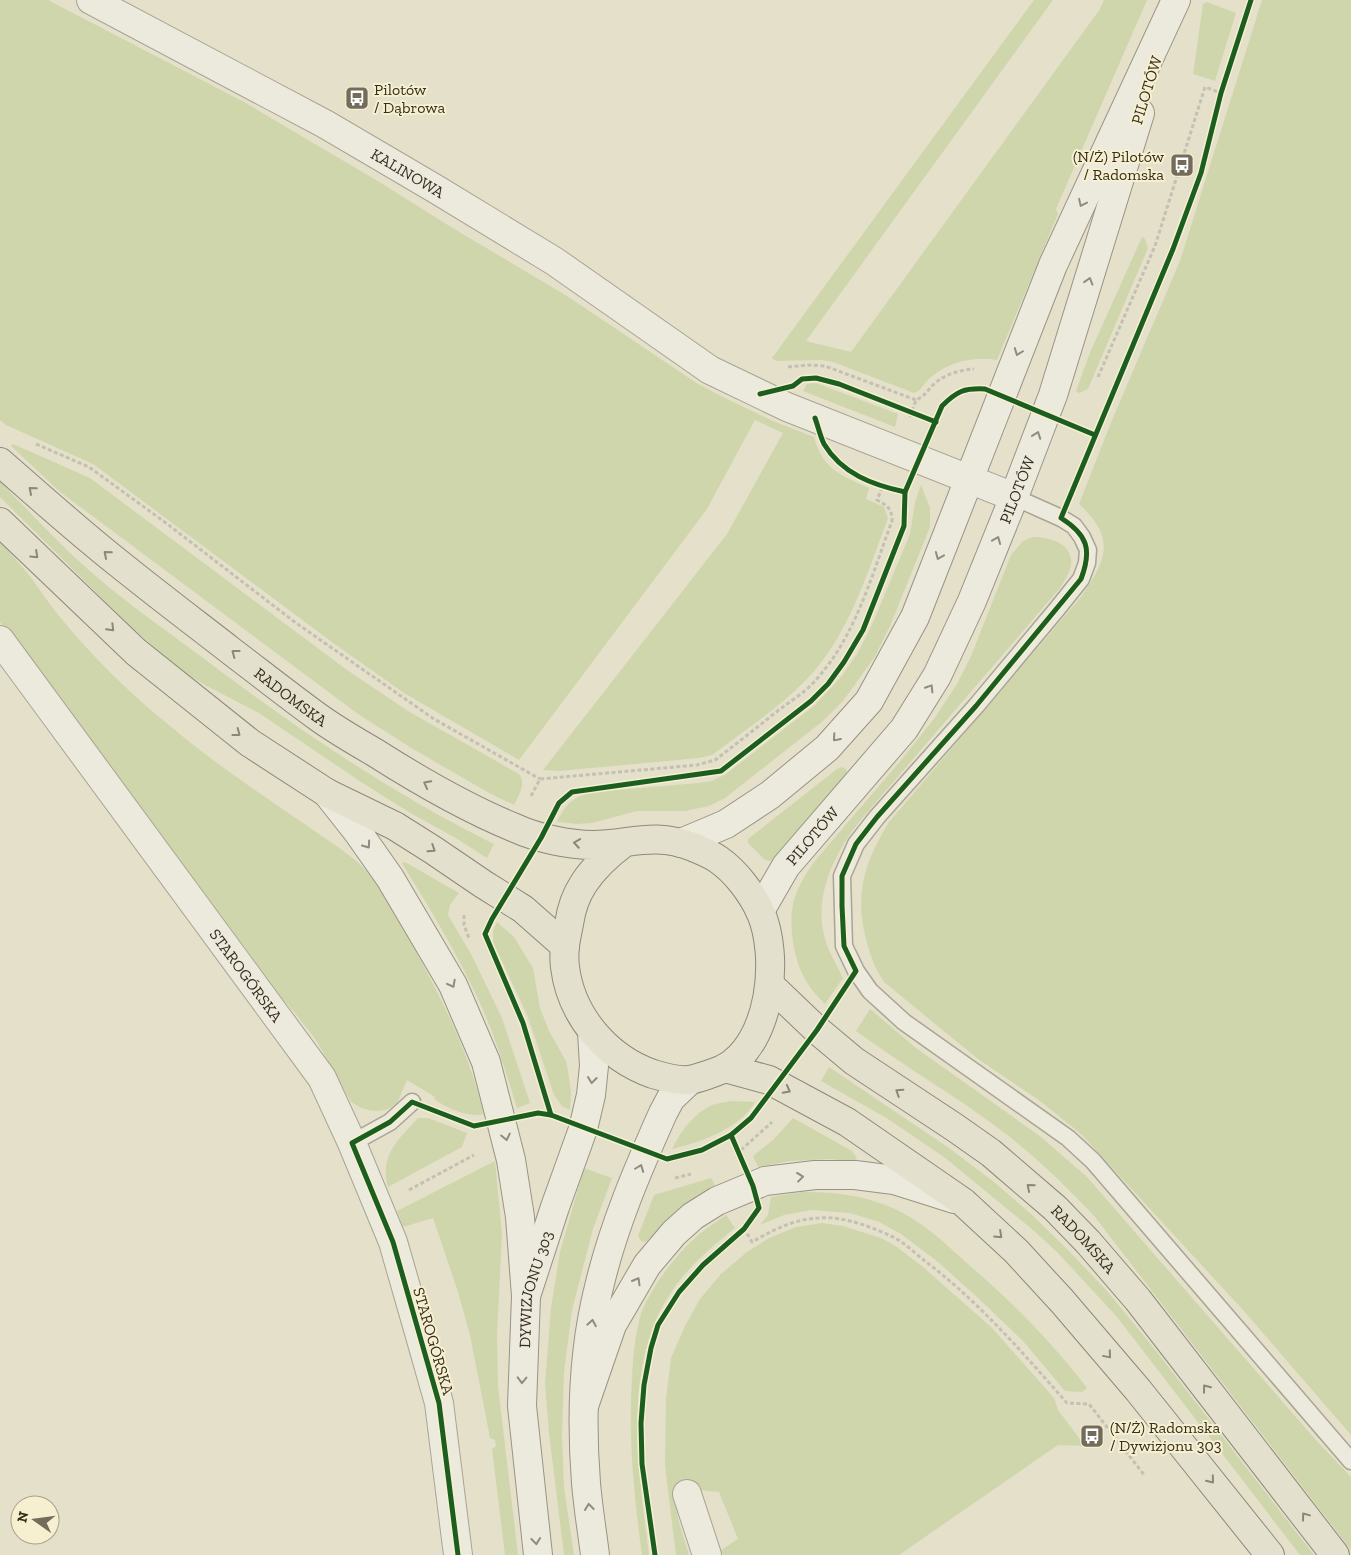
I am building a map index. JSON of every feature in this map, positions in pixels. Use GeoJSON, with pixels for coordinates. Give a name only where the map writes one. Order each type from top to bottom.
{"type":"FeatureCollection","features":[{"type":"Feature","properties":{"kind":"main road","name":"KALINOWA"},"geometry":{"type":"LineString","coordinates":[[91,0],[325,124],[434,188],[554,261],[710,370],[788,407],[1014,497]]}},
{"type":"Feature","properties":{"kind":"main road","name":"PILOTÓW"},"geometry":{"type":"LineString","coordinates":[[681,843],[726,824],[770,795],[827,748],[869,701],[914,617],[1053,265],[1173,8]]}},
{"type":"Feature","properties":{"kind":"main road","name":"PILOTÓW"},"geometry":{"type":"LineString","coordinates":[[760,911],[786,866],[904,729],[937,676],[972,601],[1014,497],[1063,365],[1173,8]]}},
{"type":"Feature","properties":{"kind":"main road","name":"RADOMSKA"},"geometry":{"type":"LineString","coordinates":[[0,462],[119,564],[321,719],[423,783],[514,828],[541,838],[588,845],[647,838],[667,839],[705,852],[720,860],[743,883],[760,911],[769,944],[770,985],[760,1026],[743,1053],[725,1068]]}},
{"type":"Feature","properties":{"kind":"main road"},"geometry":{"type":"LineString","coordinates":[[0,522],[136,652],[250,743],[327,792],[395,826],[433,850],[523,909],[565,946]]}},
{"type":"Feature","properties":{"kind":"main road","name":"STAROGÓRSKA"},"geometry":{"type":"LineString","coordinates":[[0,640],[322,1078],[352,1143],[393,1242],[439,1403],[458,1555]]}},
{"type":"Feature","properties":{"kind":"main road"},"geometry":{"type":"LineString","coordinates":[[327,792],[390,878],[453,985],[486,1062],[511,1160],[520,1217],[526,1296]]}},
{"type":"Feature","properties":{"kind":"main road"},"geometry":{"type":"LineString","coordinates":[[625,842],[598,865],[583,885],[571,911],[565,946],[565,967],[570,988],[581,1015],[592,1032],[610,1050],[625,1061],[643,1070],[660,1076],[690,1080]]}},
{"type":"Feature","properties":{"kind":"main road","name":"RADOMSKA"},"geometry":{"type":"LineString","coordinates":[[770,985],[816,1030],[854,1061],[990,1153],[1055,1208],[1088,1242],[1138,1300],[1335,1555]]}},
{"type":"Feature","properties":{"kind":"main road","name":"DYWIZJONU 303"},"geometry":{"type":"LineString","coordinates":[[538,1555],[522,1406],[526,1296],[555,1207],[584,1129],[591,1095],[594,1066],[592,1032]]}},
{"type":"Feature","properties":{"kind":"main road"},"geometry":{"type":"LineString","coordinates":[[595,1555],[586,1483],[584,1406],[588,1345],[598,1288],[611,1242],[646,1152],[671,1098],[690,1080],[725,1068],[769,1080],[847,1122],[963,1202],[1016,1251],[1062,1301],[1138,1390],[1270,1555]]}},
{"type":"Feature","properties":{"kind":"main road"},"geometry":{"type":"LineString","coordinates":[[584,1406],[612,1324],[647,1265],[674,1234],[693,1216],[716,1200],[765,1181],[815,1175],[856,1175],[894,1180],[963,1202]]}},
{"type":"Feature","properties":{"kind":"main road"},"geometry":{"type":"LineString","coordinates":[[686,1494],[707,1555]]}},
{"type":"Feature","properties":{"kind":"lane"},"geometry":{"type":"LineString","coordinates":[[1014,497],[1061,518],[1074,526],[1088,550],[1088,563],[1081,579],[1057,609],[976,706],[877,817],[856,844],[842,876],[844,946],[856,971],[870,992],[904,1022],[1068,1138],[1093,1161],[1351,1461]]}},
{"type":"Feature","properties":{"kind":"lane"},"geometry":{"type":"LineString","coordinates":[[352,1143],[390,1122],[412,1102]]}},
{"type":"Feature","properties":{"kind":"path"},"geometry":{"type":"LineString","coordinates":[[1098,379],[1155,246],[1204,87],[1221,93],[1219,102]]}},
{"type":"Feature","properties":{"kind":"path"},"geometry":{"type":"LineString","coordinates":[[783,367],[825,366],[916,400],[924,396],[934,384],[950,374],[966,369],[979,368]]}},
{"type":"Feature","properties":{"kind":"path"},"geometry":{"type":"LineString","coordinates":[[902,410],[920,416]]}},
{"type":"Feature","properties":{"kind":"path"},"geometry":{"type":"LineString","coordinates":[[29,441],[89,467],[296,622],[434,719],[540,779],[697,765],[715,760],[806,690],[840,647],[854,620],[866,590],[892,521],[892,512],[888,506],[877,500],[886,478]]}},
{"type":"Feature","properties":{"kind":"path"},"geometry":{"type":"LineString","coordinates":[[876,484],[905,492],[919,459]]}},
{"type":"Feature","properties":{"kind":"path"},"geometry":{"type":"LineString","coordinates":[[528,802],[540,779]]}},
{"type":"Feature","properties":{"kind":"path"},"geometry":{"type":"LineString","coordinates":[[738,1153],[767,1128],[776,1117]]}},
{"type":"Feature","properties":{"kind":"path"},"geometry":{"type":"LineString","coordinates":[[734,1144],[753,1186],[759,1208],[744,1229],[737,1235]]}},
{"type":"Feature","properties":{"kind":"path"},"geometry":{"type":"LineString","coordinates":[[401,1194],[478,1153]]}},
{"type":"Feature","properties":{"kind":"path"},"geometry":{"type":"LineString","coordinates":[[669,1179],[696,1172]]}},
{"type":"Feature","properties":{"kind":"path"},"geometry":{"type":"LineString","coordinates":[[752,1242],[775,1229],[798,1220],[820,1217],[846,1220],[872,1228],[897,1239],[950,1280],[990,1318],[1067,1403],[1089,1404],[1144,1476]]}},
{"type":"Feature","properties":{"kind":"green space"},"geometry":{"type":"Polygon","coordinates":[[[0,0],[48,0],[244,102],[567,296],[698,384],[773,421],[814,437],[822,457],[828,464],[842,475],[869,488],[866,499],[884,507],[888,518],[855,604],[845,625],[820,664],[783,701],[712,755],[699,758],[559,771],[543,770],[727,534],[783,433],[755,420],[707,509],[519,760],[404,693],[336,645],[93,464],[6,425],[0,420],[0,0]]]}},
{"type":"Feature","properties":{"kind":"green space"},"geometry":{"type":"Polygon","coordinates":[[[1034,0],[1053,0],[806,341],[851,352],[1100,9],[1104,0],[1147,0],[1056,209],[1058,214],[997,360],[962,361],[946,367],[914,393],[833,362],[822,360],[776,361],[772,358],[1034,0]]]}},
{"type":"Feature","properties":{"kind":"green space"},"geometry":{"type":"Polygon","coordinates":[[[1262,0],[1351,0],[1351,1435],[1243,1310],[1081,1134],[1040,1101],[978,1059],[884,982],[875,967],[869,951],[861,907],[864,878],[868,864],[889,822],[1081,597],[1102,560],[1103,538],[1099,528],[1091,516],[1079,504],[1112,420],[1180,261],[1262,0]]]}},
{"type":"Feature","properties":{"kind":"green space"},"geometry":{"type":"Polygon","coordinates":[[[1207,2],[1236,13],[1215,81],[1193,74],[1203,4],[1207,2]]]}},
{"type":"Feature","properties":{"kind":"green space"},"geometry":{"type":"Polygon","coordinates":[[[1142,237],[1145,239],[1148,248],[1088,389],[1079,393],[1076,391],[1089,355],[1142,237]]]}},
{"type":"Feature","properties":{"kind":"green space"},"geometry":{"type":"Polygon","coordinates":[[[816,383],[898,414],[895,427],[803,391],[807,384],[816,383]]]}},
{"type":"Feature","properties":{"kind":"green space"},"geometry":{"type":"Polygon","coordinates":[[[13,444],[90,478],[347,670],[408,711],[519,774],[522,786],[514,805],[489,793],[413,749],[358,714],[59,491],[11,446],[13,444]]]}},
{"type":"Feature","properties":{"kind":"green space"},"geometry":{"type":"Polygon","coordinates":[[[0,482],[79,561],[131,604],[234,681],[342,757],[417,803],[494,844],[487,858],[361,782],[259,713],[181,671],[131,627],[0,497],[0,482]]]}},
{"type":"Feature","properties":{"kind":"green space"},"geometry":{"type":"Polygon","coordinates":[[[921,485],[930,508],[930,527],[890,626],[874,658],[843,701],[823,721],[725,798],[709,806],[685,811],[637,811],[592,823],[557,822],[570,802],[592,792],[712,781],[726,774],[815,705],[841,677],[857,654],[871,627],[910,534],[915,502],[921,485]]]}},
{"type":"Feature","properties":{"kind":"green space"},"geometry":{"type":"Polygon","coordinates":[[[1033,537],[1051,539],[1066,548],[1071,563],[1064,582],[859,822],[834,862],[824,892],[822,923],[825,939],[843,978],[825,1004],[812,990],[804,977],[794,948],[792,912],[799,887],[814,862],[934,719],[957,684],[971,656],[1011,555],[1023,541],[1033,537]]]}},
{"type":"Feature","properties":{"kind":"green space"},"geometry":{"type":"Polygon","coordinates":[[[0,542],[28,574],[71,631],[139,700],[218,764],[345,852],[373,877],[381,888],[440,998],[465,1054],[484,1114],[472,1115],[451,1109],[407,1080],[399,1099],[389,1108],[376,1111],[369,1110],[351,1102],[316,1040],[295,1013],[261,976],[0,622],[0,542]]]}},
{"type":"Feature","properties":{"kind":"green space"},"geometry":{"type":"Polygon","coordinates":[[[842,767],[847,772],[844,777],[771,861],[765,860],[748,843],[748,839],[842,767]]]}},
{"type":"Feature","properties":{"kind":"green space"},"geometry":{"type":"Polygon","coordinates":[[[405,862],[459,893],[450,905],[448,915],[471,954],[502,1018],[530,1103],[517,1108],[495,1041],[480,1003],[444,933],[403,865],[402,863],[405,862]]]}},
{"type":"Feature","properties":{"kind":"green space"},"geometry":{"type":"Polygon","coordinates":[[[497,922],[514,937],[533,968],[540,1008],[549,1031],[566,1061],[571,1092],[570,1110],[562,1106],[554,1095],[528,1017],[493,942],[493,931],[497,922]]]}},
{"type":"Feature","properties":{"kind":"green space"},"geometry":{"type":"Polygon","coordinates":[[[870,1009],[916,1048],[1041,1137],[1087,1177],[1315,1439],[1351,1477],[1351,1550],[1095,1217],[1052,1174],[1006,1134],[856,1031],[870,1009]]]}},
{"type":"Feature","properties":{"kind":"green space"},"geometry":{"type":"Polygon","coordinates":[[[829,1067],[949,1148],[994,1182],[1030,1213],[1068,1250],[1107,1291],[1153,1347],[1314,1555],[1300,1555],[1117,1317],[1058,1253],[944,1157],[888,1119],[821,1081],[829,1067]]]}},
{"type":"Feature","properties":{"kind":"green space"},"geometry":{"type":"Polygon","coordinates":[[[732,1101],[755,1102],[749,1111],[730,1127],[694,1143],[672,1149],[679,1136],[699,1113],[712,1105],[732,1101]]]}},
{"type":"Feature","properties":{"kind":"green space"},"geometry":{"type":"Polygon","coordinates":[[[418,1118],[428,1118],[467,1133],[462,1147],[388,1187],[386,1166],[392,1148],[418,1118]]]}},
{"type":"Feature","properties":{"kind":"green space"},"geometry":{"type":"Polygon","coordinates":[[[793,1118],[852,1151],[857,1158],[854,1162],[830,1159],[790,1161],[758,1167],[753,1156],[773,1140],[793,1118]]]}},
{"type":"Feature","properties":{"kind":"green space"},"geometry":{"type":"Polygon","coordinates":[[[495,1161],[502,1234],[497,1336],[498,1386],[518,1555],[505,1555],[492,1449],[496,1446],[495,1440],[490,1438],[470,1335],[458,1292],[433,1218],[403,1227],[397,1211],[495,1161]]]}},
{"type":"Feature","properties":{"kind":"green space"},"geometry":{"type":"Polygon","coordinates":[[[584,1168],[612,1178],[593,1229],[572,1310],[564,1373],[562,1435],[564,1487],[574,1555],[564,1555],[549,1433],[545,1383],[551,1308],[560,1252],[584,1168]]]}},
{"type":"Feature","properties":{"kind":"green space"},"geometry":{"type":"Polygon","coordinates":[[[711,1178],[715,1185],[676,1212],[648,1240],[645,1242],[641,1241],[638,1236],[654,1195],[711,1178]]]}},
{"type":"Feature","properties":{"kind":"green space"},"geometry":{"type":"Polygon","coordinates":[[[802,1192],[860,1197],[895,1209],[915,1220],[942,1241],[1015,1307],[1060,1354],[1087,1388],[1082,1392],[1065,1391],[1023,1341],[977,1297],[938,1262],[901,1234],[879,1222],[850,1213],[811,1210],[784,1215],[760,1225],[768,1215],[771,1197],[802,1192]]]}},
{"type":"Feature","properties":{"kind":"green space"},"geometry":{"type":"Polygon","coordinates":[[[726,1215],[735,1228],[706,1252],[680,1280],[661,1310],[648,1343],[640,1377],[638,1413],[638,1449],[649,1555],[642,1555],[631,1444],[633,1362],[639,1322],[651,1293],[680,1253],[696,1237],[726,1215]]]}},
{"type":"Feature","properties":{"kind":"green space"},"geometry":{"type":"Polygon","coordinates":[[[822,1223],[843,1226],[881,1238],[897,1247],[923,1267],[992,1328],[1054,1398],[1058,1410],[1085,1446],[1058,1445],[899,1555],[723,1555],[721,1550],[738,1539],[719,1492],[700,1490],[675,1494],[678,1519],[689,1555],[676,1555],[665,1466],[666,1398],[671,1358],[685,1326],[700,1299],[721,1274],[747,1252],[769,1238],[796,1227],[822,1223]]]}},
{"type":"Feature","properties":{"kind":"cycle path"},"geometry":{"type":"LineString","coordinates":[[458,1555],[439,1403],[393,1242],[352,1143],[390,1122],[412,1102],[474,1126],[538,1113],[551,1115],[667,1159],[702,1150],[731,1135],[751,1118],[817,1030],[856,971],[844,946],[842,906],[842,876],[856,844],[877,817],[976,706],[1081,579],[1086,560],[1087,551],[1085,544],[1077,531],[1061,518],[1173,249],[1201,173],[1221,93],[1251,0]]}},
{"type":"Feature","properties":{"kind":"cycle path"},"geometry":{"type":"LineString","coordinates":[[760,394],[793,386],[802,379],[816,378],[839,384],[936,422]]}},
{"type":"Feature","properties":{"kind":"cycle path"},"geometry":{"type":"LineString","coordinates":[[551,1115],[523,1023],[485,934],[492,919],[541,838],[559,803],[572,792],[721,771],[811,701],[828,684],[863,630],[904,526],[905,492],[942,406],[952,397],[966,390],[985,389],[1095,435]]}},
{"type":"Feature","properties":{"kind":"cycle path"},"geometry":{"type":"LineString","coordinates":[[815,418],[824,444],[831,454],[849,471],[870,482],[905,492]]}},
{"type":"Feature","properties":{"kind":"cycle path"},"geometry":{"type":"LineString","coordinates":[[655,1555],[642,1464],[641,1423],[644,1385],[651,1348],[658,1325],[679,1292],[703,1265],[744,1229],[759,1208],[753,1186],[731,1135]]}},
{"type":"Feature","properties":{"kind":"place","name":"Pilotów / Dąbrowa"},"geometry":{"type":"Point","coordinates":[357,98]}},
{"type":"Feature","properties":{"kind":"place","name":"(N/Ż) Pilotów / Radomska"},"geometry":{"type":"Point","coordinates":[1182,165]}},
{"type":"Feature","properties":{"kind":"place","name":"(N/Ż) Radomska / Dywizjonu 303"},"geometry":{"type":"Point","coordinates":[1092,1436]}}]}
